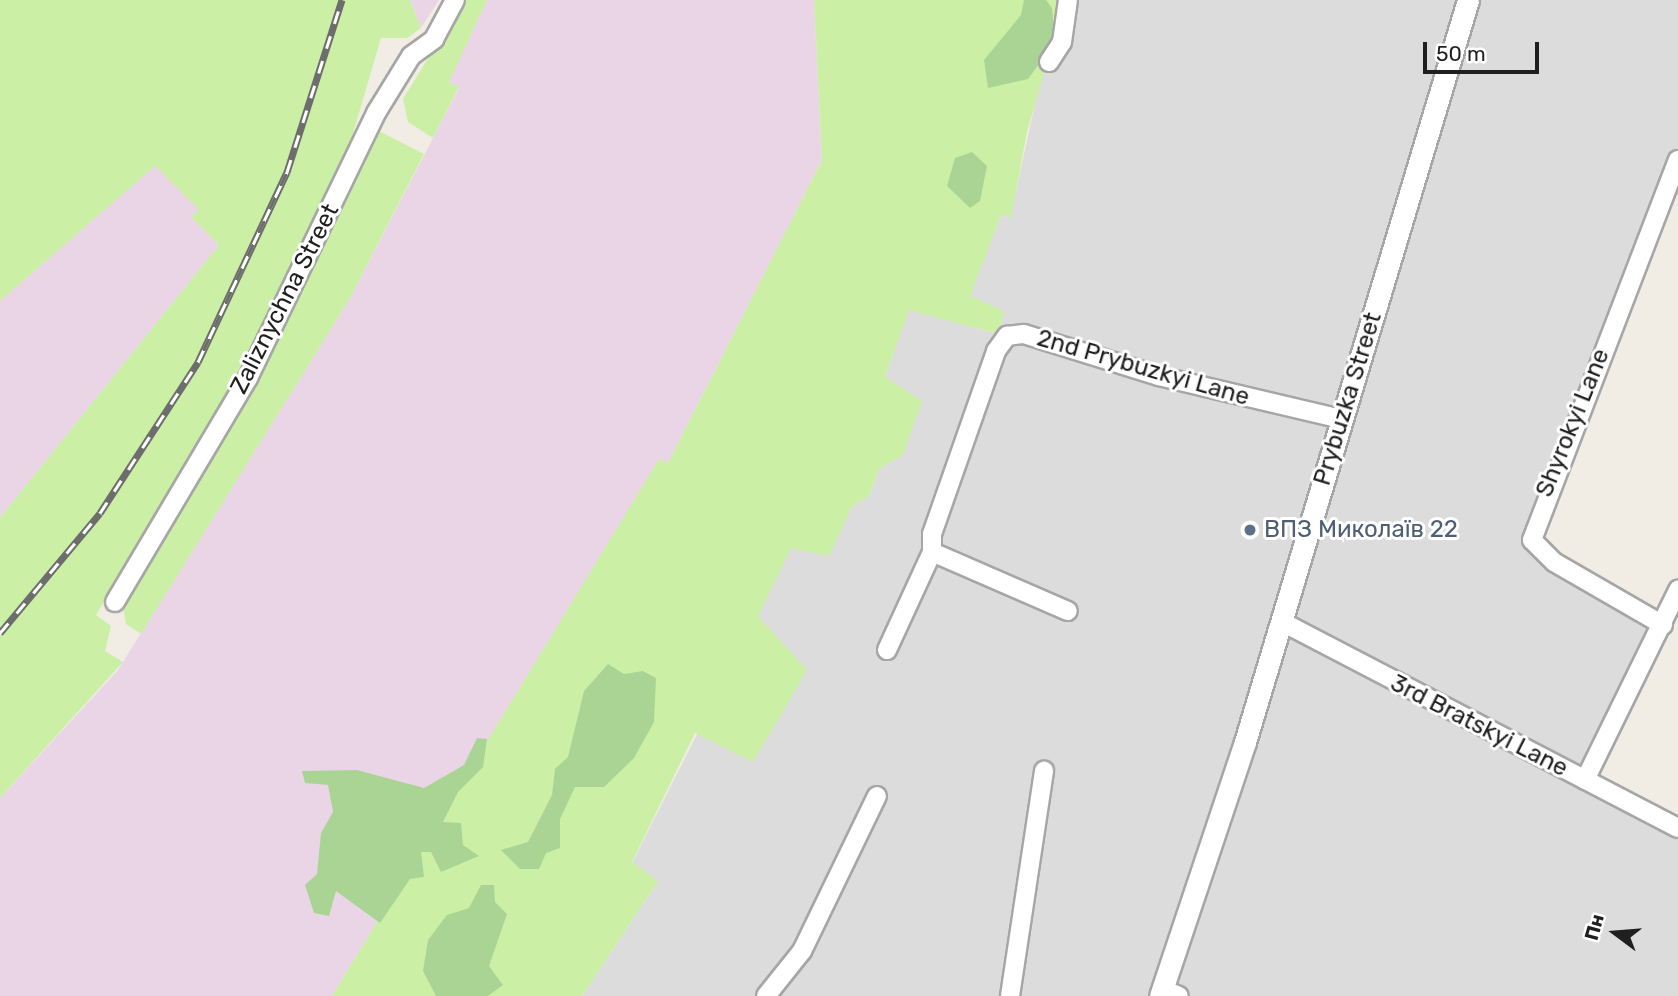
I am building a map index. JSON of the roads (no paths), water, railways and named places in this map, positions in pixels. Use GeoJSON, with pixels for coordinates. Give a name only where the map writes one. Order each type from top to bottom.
{"type":"FeatureCollection","features":[{"type":"Feature","properties":{"kind":"street","name":"Zaliznychna Street"},"geometry":{"type":"LineString","coordinates":[[115,601],[248,378],[376,113],[411,56],[433,39],[454,0]]}},
{"type":"Feature","properties":{"kind":"street"},"geometry":{"type":"LineString","coordinates":[[1049,62],[1062,42],[1068,0]]}},
{"type":"Feature","properties":{"kind":"street","name":"Prybuzka Street"},"geometry":{"type":"LineString","coordinates":[[1167,994],[1282,622],[1468,0]]}},
{"type":"Feature","properties":{"kind":"street","name":"Shyrokyi Lane"},"geometry":{"type":"LineString","coordinates":[[1663,625],[1544,555],[1532,532],[1678,160]]}},
{"type":"Feature","properties":{"kind":"street","name":"2nd Prybuzkyi Lane"},"geometry":{"type":"LineString","coordinates":[[887,650],[932,552],[932,534],[996,351],[1007,336],[1024,334],[1159,376],[1341,419]]}},
{"type":"Feature","properties":{"kind":"street"},"geometry":{"type":"LineString","coordinates":[[932,552],[1068,611]]}},
{"type":"Feature","properties":{"kind":"street"},"geometry":{"type":"LineString","coordinates":[[1585,780],[1678,590]]}},
{"type":"Feature","properties":{"kind":"street","name":"3rd Bratskyi Lane"},"geometry":{"type":"LineString","coordinates":[[1282,622],[1678,828]]}},
{"type":"Feature","properties":{"kind":"street"},"geometry":{"type":"LineString","coordinates":[[1010,996],[1044,771]]}},
{"type":"Feature","properties":{"kind":"street"},"geometry":{"type":"LineString","coordinates":[[766,996],[802,951],[877,796]]}},
{"type":"Feature","properties":{"kind":"railway"},"geometry":{"type":"LineString","coordinates":[[0,633],[100,513],[198,362],[287,172],[342,0]]}},
{"type":"Feature","properties":{"kind":"place","name":"ВПЗ Миколаїв 22"},"geometry":{"type":"Point","coordinates":[1250,530]}}]}
